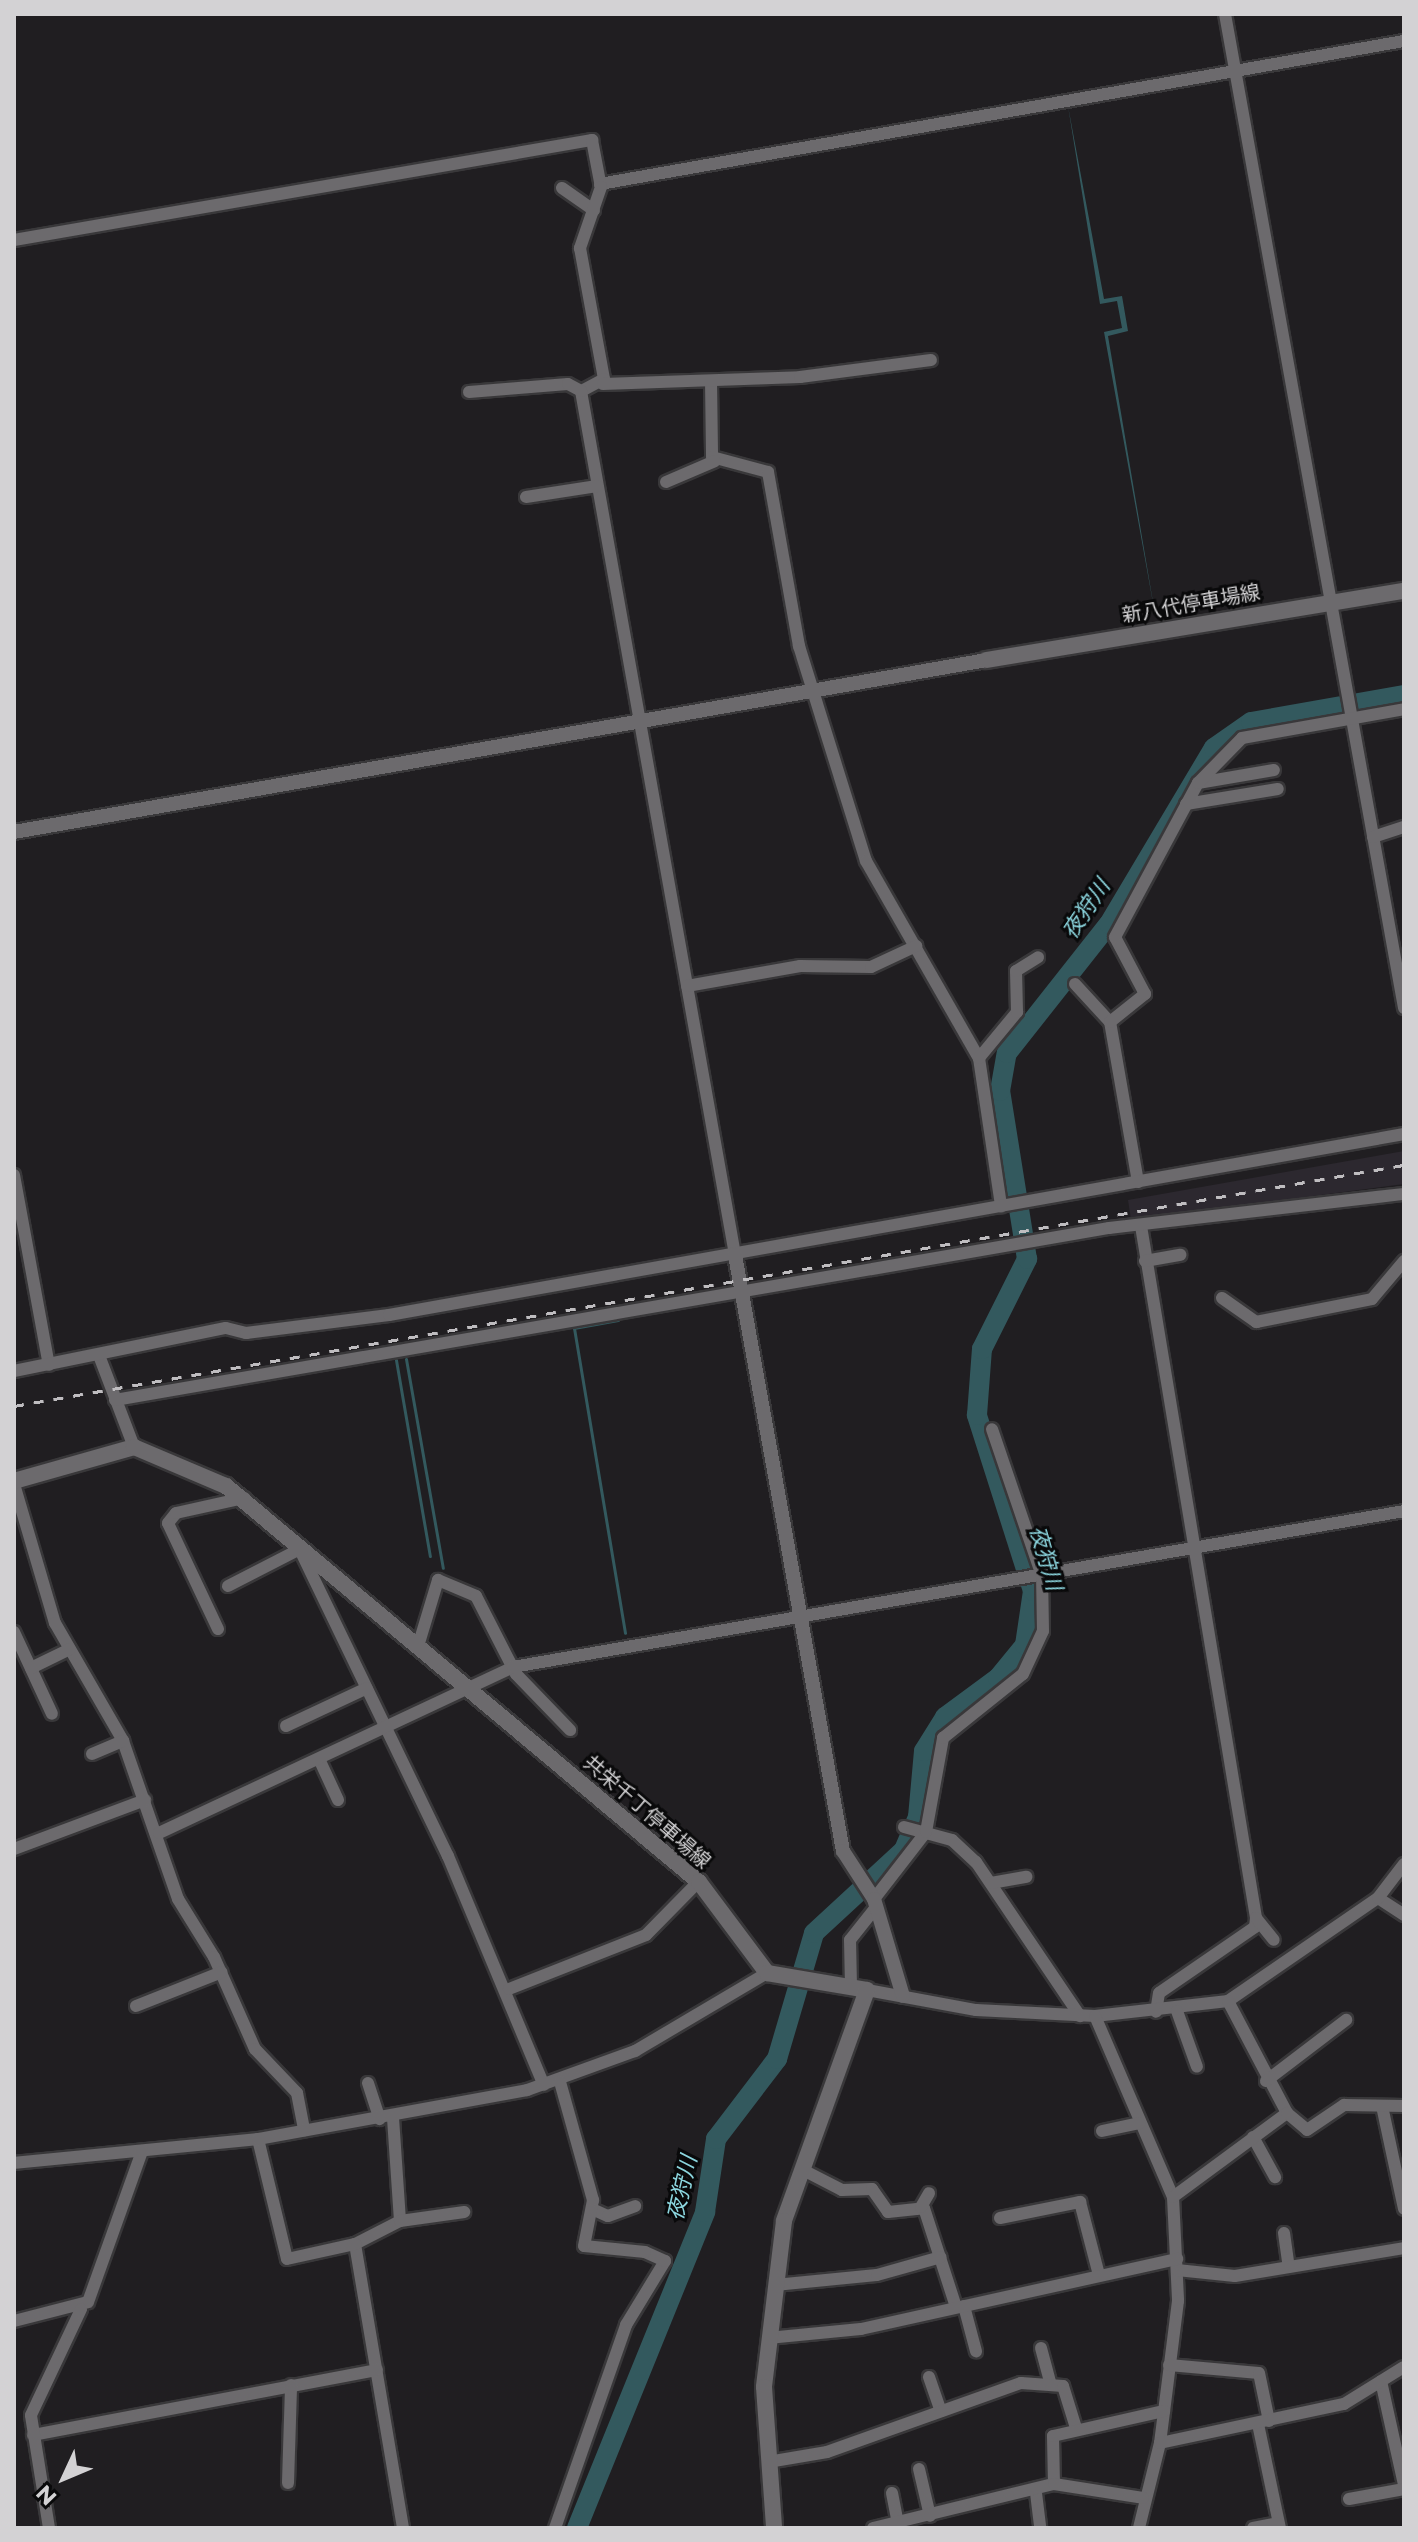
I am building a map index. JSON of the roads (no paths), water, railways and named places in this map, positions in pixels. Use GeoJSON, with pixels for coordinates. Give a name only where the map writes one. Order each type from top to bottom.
{"type":"FeatureCollection","features":[{"type":"Feature","properties":{"kind":"main road","name":"新八代停車場線"},"geometry":{"type":"LineString","coordinates":[[986,660],[1331,599],[1404,591]]}},
{"type":"Feature","properties":{"kind":"main road"},"geometry":{"type":"LineString","coordinates":[[14,1482],[134,1447]]}},
{"type":"Feature","properties":{"kind":"main road","name":"共栄千丁停車場線"},"geometry":{"type":"LineString","coordinates":[[134,1447],[151,1448],[244,1498],[475,1690],[698,1882],[775,1974]]}},
{"type":"Feature","properties":{"kind":"main road"},"geometry":{"type":"LineString","coordinates":[[774,2528],[768,2462],[768,2338],[784,2221],[859,1989],[775,1974]]}},
{"type":"Feature","properties":{"kind":"street"},"geometry":{"type":"LineString","coordinates":[[1225,14],[1354,716],[1404,1008]]}},
{"type":"Feature","properties":{"kind":"street"},"geometry":{"type":"LineString","coordinates":[[600,184],[1404,41]]}},
{"type":"Feature","properties":{"kind":"street"},"geometry":{"type":"LineString","coordinates":[[14,240],[592,140],[600,184],[580,248],[603,384]]}},
{"type":"Feature","properties":{"kind":"street"},"geometry":{"type":"LineString","coordinates":[[562,188],[594,210]]}},
{"type":"Feature","properties":{"kind":"street"},"geometry":{"type":"LineString","coordinates":[[469,392],[568,384],[581,391],[603,384],[711,381],[931,360]]}},
{"type":"Feature","properties":{"kind":"street"},"geometry":{"type":"LineString","coordinates":[[711,381],[715,461]]}},
{"type":"Feature","properties":{"kind":"street"},"geometry":{"type":"LineString","coordinates":[[581,391],[843,1851],[874,1900],[903,1996]]}},
{"type":"Feature","properties":{"kind":"street"},"geometry":{"type":"LineString","coordinates":[[666,482],[715,461],[757,463],[768,472],[799,646],[817,694],[869,867],[984,1052],[1002,1206]]}},
{"type":"Feature","properties":{"kind":"street"},"geometry":{"type":"LineString","coordinates":[[526,497],[597,486]]}},
{"type":"Feature","properties":{"kind":"street"},"geometry":{"type":"LineString","coordinates":[[14,832],[639,722],[817,694],[986,660]]}},
{"type":"Feature","properties":{"kind":"street"},"geometry":{"type":"LineString","coordinates":[[1110,1022],[1144,998],[1115,937],[1186,804],[1220,752],[1242,738],[1404,709]]}},
{"type":"Feature","properties":{"kind":"street"},"geometry":{"type":"LineString","coordinates":[[1198,783],[1274,770]]}},
{"type":"Feature","properties":{"kind":"street"},"geometry":{"type":"LineString","coordinates":[[1186,804],[1278,789]]}},
{"type":"Feature","properties":{"kind":"street"},"geometry":{"type":"LineString","coordinates":[[1373,837],[1404,827]]}},
{"type":"Feature","properties":{"kind":"street"},"geometry":{"type":"LineString","coordinates":[[687,986],[800,966],[871,967],[916,946]]}},
{"type":"Feature","properties":{"kind":"street"},"geometry":{"type":"LineString","coordinates":[[984,1052],[1017,1012],[1016,971],[1038,957]]}},
{"type":"Feature","properties":{"kind":"street"},"geometry":{"type":"LineString","coordinates":[[1075,984],[1110,1022],[1138,1182]]}},
{"type":"Feature","properties":{"kind":"street"},"geometry":{"type":"LineString","coordinates":[[14,1371],[100,1358],[226,1328],[246,1333],[389,1315],[1404,1134]]}},
{"type":"Feature","properties":{"kind":"street"},"geometry":{"type":"LineString","coordinates":[[14,1175],[49,1365]]}},
{"type":"Feature","properties":{"kind":"street"},"geometry":{"type":"LineString","coordinates":[[115,1400],[1038,1239],[1404,1194]]}},
{"type":"Feature","properties":{"kind":"street"},"geometry":{"type":"LineString","coordinates":[[1141,1226],[1190,1549],[1256,1918],[1255,1927],[1159,1993],[1156,2012]]}},
{"type":"Feature","properties":{"kind":"street"},"geometry":{"type":"LineString","coordinates":[[1145,1261],[1180,1255]]}},
{"type":"Feature","properties":{"kind":"street"},"geometry":{"type":"LineString","coordinates":[[1222,1298],[1256,1322],[1372,1299],[1404,1261]]}},
{"type":"Feature","properties":{"kind":"street"},"geometry":{"type":"LineString","coordinates":[[100,1358],[134,1447]]}},
{"type":"Feature","properties":{"kind":"street"},"geometry":{"type":"LineString","coordinates":[[992,1429],[1048,1604],[1036,1653],[1023,1674],[943,1738],[924,1832],[874,1900],[850,1940],[859,1989],[1080,2016],[1177,2011],[1228,2001],[1378,1898],[1404,1864]]}},
{"type":"Feature","properties":{"kind":"street"},"geometry":{"type":"LineString","coordinates":[[14,1482],[38,1552],[40,1584],[70,1649],[123,1741],[159,1833],[178,1899],[222,1972],[255,2049],[297,2093],[304,2130]]}},
{"type":"Feature","properties":{"kind":"street"},"geometry":{"type":"LineString","coordinates":[[218,1629],[168,1523],[176,1513],[244,1498]]}},
{"type":"Feature","properties":{"kind":"street"},"geometry":{"type":"LineString","coordinates":[[159,1833],[475,1690],[513,1667],[1403,1514]]}},
{"type":"Feature","properties":{"kind":"street"},"geometry":{"type":"LineString","coordinates":[[228,1586],[300,1546],[509,1989],[544,2085]]}},
{"type":"Feature","properties":{"kind":"street"},"geometry":{"type":"LineString","coordinates":[[419,1643],[430,1596],[443,1580],[489,1611],[513,1667],[570,1730]]}},
{"type":"Feature","properties":{"kind":"street"},"geometry":{"type":"LineString","coordinates":[[14,1632],[52,1714]]}},
{"type":"Feature","properties":{"kind":"street"},"geometry":{"type":"LineString","coordinates":[[31,1668],[70,1649]]}},
{"type":"Feature","properties":{"kind":"street"},"geometry":{"type":"LineString","coordinates":[[286,1726],[367,1688]]}},
{"type":"Feature","properties":{"kind":"street"},"geometry":{"type":"LineString","coordinates":[[92,1754],[123,1741]]}},
{"type":"Feature","properties":{"kind":"street"},"geometry":{"type":"LineString","coordinates":[[320,1761],[338,1800]]}},
{"type":"Feature","properties":{"kind":"street"},"geometry":{"type":"LineString","coordinates":[[14,1849],[145,1800]]}},
{"type":"Feature","properties":{"kind":"street"},"geometry":{"type":"LineString","coordinates":[[906,1827],[964,1849],[991,1883],[1080,2016]]}},
{"type":"Feature","properties":{"kind":"street"},"geometry":{"type":"LineString","coordinates":[[991,1883],[1026,1877]]}},
{"type":"Feature","properties":{"kind":"street"},"geometry":{"type":"LineString","coordinates":[[509,1989],[646,1935],[698,1882]]}},
{"type":"Feature","properties":{"kind":"street"},"geometry":{"type":"LineString","coordinates":[[1378,1898],[1404,1915]]}},
{"type":"Feature","properties":{"kind":"street"},"geometry":{"type":"LineString","coordinates":[[1256,1918],[1274,1940]]}},
{"type":"Feature","properties":{"kind":"street"},"geometry":{"type":"LineString","coordinates":[[136,2006],[222,1972]]}},
{"type":"Feature","properties":{"kind":"street"},"geometry":{"type":"LineString","coordinates":[[14,2163],[258,2139],[387,2119],[560,2082],[660,2038],[775,1974]]}},
{"type":"Feature","properties":{"kind":"street"},"geometry":{"type":"LineString","coordinates":[[1228,2001],[1266,2081],[1287,2113],[1307,2130],[1344,2105],[1404,2106]]}},
{"type":"Feature","properties":{"kind":"street"},"geometry":{"type":"LineString","coordinates":[[1177,2011],[1197,2067]]}},
{"type":"Feature","properties":{"kind":"street"},"geometry":{"type":"LineString","coordinates":[[1095,2016],[1173,2197],[1177,2265],[1169,2365],[1160,2443],[1143,2498],[1139,2528]]}},
{"type":"Feature","properties":{"kind":"street"},"geometry":{"type":"LineString","coordinates":[[1266,2081],[1346,2020]]}},
{"type":"Feature","properties":{"kind":"street"},"geometry":{"type":"LineString","coordinates":[[555,2528],[626,2325],[665,2261],[584,2246],[592,2209],[560,2082]]}},
{"type":"Feature","properties":{"kind":"street"},"geometry":{"type":"LineString","coordinates":[[368,2083],[387,2119],[400,2221]]}},
{"type":"Feature","properties":{"kind":"street"},"geometry":{"type":"LineString","coordinates":[[1382,2106],[1404,2209]]}},
{"type":"Feature","properties":{"kind":"street"},"geometry":{"type":"LineString","coordinates":[[1173,2197],[1287,2113]]}},
{"type":"Feature","properties":{"kind":"street"},"geometry":{"type":"LineString","coordinates":[[1102,2131],[1139,2123]]}},
{"type":"Feature","properties":{"kind":"street"},"geometry":{"type":"LineString","coordinates":[[1253,2137],[1275,2177]]}},
{"type":"Feature","properties":{"kind":"street"},"geometry":{"type":"LineString","coordinates":[[258,2139],[287,2259],[355,2244],[400,2221],[464,2212]]}},
{"type":"Feature","properties":{"kind":"street"},"geometry":{"type":"LineString","coordinates":[[49,2528],[31,2415],[111,2251],[142,2151]]}},
{"type":"Feature","properties":{"kind":"street"},"geometry":{"type":"LineString","coordinates":[[803,2170],[842,2190],[872,2189],[888,2212],[921,2207]]}},
{"type":"Feature","properties":{"kind":"street"},"geometry":{"type":"LineString","coordinates":[[921,2207],[929,2193]]}},
{"type":"Feature","properties":{"kind":"street"},"geometry":{"type":"LineString","coordinates":[[1000,2218],[1080,2202],[1099,2275]]}},
{"type":"Feature","properties":{"kind":"street"},"geometry":{"type":"LineString","coordinates":[[592,2209],[608,2216],[635,2206]]}},
{"type":"Feature","properties":{"kind":"street"},"geometry":{"type":"LineString","coordinates":[[921,2207],[976,2351]]}},
{"type":"Feature","properties":{"kind":"street"},"geometry":{"type":"LineString","coordinates":[[1284,2233],[1289,2267]]}},
{"type":"Feature","properties":{"kind":"street"},"geometry":{"type":"LineString","coordinates":[[355,2244],[403,2528]]}},
{"type":"Feature","properties":{"kind":"street"},"geometry":{"type":"LineString","coordinates":[[768,2338],[960,2307],[1099,2275],[1177,2265],[1235,2276],[1404,2248]]}},
{"type":"Feature","properties":{"kind":"street"},"geometry":{"type":"LineString","coordinates":[[775,2285],[877,2275],[941,2257]]}},
{"type":"Feature","properties":{"kind":"street"},"geometry":{"type":"LineString","coordinates":[[14,2321],[81,2309]]}},
{"type":"Feature","properties":{"kind":"street"},"geometry":{"type":"LineString","coordinates":[[1041,2348],[1051,2385]]}},
{"type":"Feature","properties":{"kind":"street"},"geometry":{"type":"LineString","coordinates":[[1169,2365],[1259,2373],[1279,2526],[1253,2528]]}},
{"type":"Feature","properties":{"kind":"street"},"geometry":{"type":"LineString","coordinates":[[1160,2443],[1344,2404],[1404,2367]]}},
{"type":"Feature","properties":{"kind":"street"},"geometry":{"type":"LineString","coordinates":[[33,2435],[377,2370]]}},
{"type":"Feature","properties":{"kind":"street"},"geometry":{"type":"LineString","coordinates":[[929,2377],[941,2411]]}},
{"type":"Feature","properties":{"kind":"street"},"geometry":{"type":"LineString","coordinates":[[1349,2499],[1404,2487],[1381,2381]]}},
{"type":"Feature","properties":{"kind":"street"},"geometry":{"type":"LineString","coordinates":[[768,2462],[827,2452],[1021,2383],[1051,2385],[1065,2390],[1076,2428]]}},
{"type":"Feature","properties":{"kind":"street"},"geometry":{"type":"LineString","coordinates":[[288,2483],[291,2385]]}},
{"type":"Feature","properties":{"kind":"street"},"geometry":{"type":"LineString","coordinates":[[1054,2484],[1049,2439],[1076,2428],[1164,2411]]}},
{"type":"Feature","properties":{"kind":"street"},"geometry":{"type":"LineString","coordinates":[[919,2469],[930,2516]]}},
{"type":"Feature","properties":{"kind":"street"},"geometry":{"type":"LineString","coordinates":[[873,2528],[1036,2493],[1054,2484],[1143,2498]]}},
{"type":"Feature","properties":{"kind":"street"},"geometry":{"type":"LineString","coordinates":[[892,2493],[898,2523]]}},
{"type":"Feature","properties":{"kind":"street"},"geometry":{"type":"LineString","coordinates":[[1036,2493],[1040,2528]]}},
{"type":"Feature","properties":{"kind":"water"},"geometry":{"type":"Polygon","coordinates":[[[1068,106],[1104,299],[1122,296],[1128,331],[1108,336],[1155,614],[1104,332],[1122,328],[1117,301],[1100,304],[1068,106]]]}},
{"type":"Feature","properties":{"kind":"waterway","name":"夜狩川"},"geometry":{"type":"LineString","coordinates":[[577,2528],[705,2212],[716,2139],[777,2059],[814,1933],[904,1850],[918,1817],[924,1751],[945,1717],[998,1678],[1025,1645],[1033,1591],[977,1415],[982,1349],[1027,1259],[1000,1091],[1007,1053],[1109,924],[1214,748],[1251,722],[1404,695]]}},
{"type":"Feature","properties":{"kind":"waterway"},"geometry":{"type":"LineString","coordinates":[[618,1320],[574,1328],[625,1633]]}},
{"type":"Feature","properties":{"kind":"waterway"},"geometry":{"type":"LineString","coordinates":[[406,1359],[443,1568]]}},
{"type":"Feature","properties":{"kind":"waterway"},"geometry":{"type":"LineString","coordinates":[[396,1360],[430,1556]]}},
{"type":"Feature","properties":{"kind":"railway"},"geometry":{"type":"LineString","coordinates":[[14,1406],[1404,1165]]}}]}
